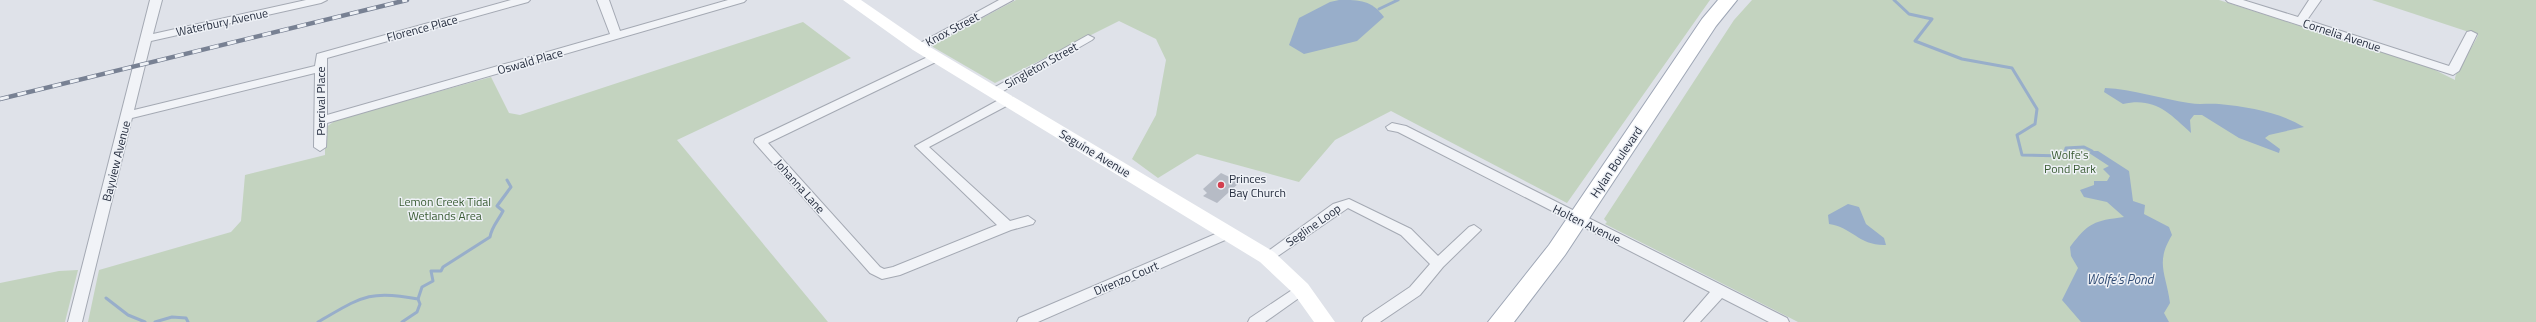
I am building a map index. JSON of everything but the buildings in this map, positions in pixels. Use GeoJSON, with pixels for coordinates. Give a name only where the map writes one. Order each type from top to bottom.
{"type":"FeatureCollection","features":[{"type":"Feature","properties":{"kind":"main road","name":"Hylan Boulevard"},"geometry":{"type":"LineString","coordinates":[[1500,322],[1529,288],[1578,219],[1709,23],[1728,0]]}},
{"type":"Feature","properties":{"kind":"street","name":"Bayview Avenue"},"geometry":{"type":"LineString","coordinates":[[75,322],[156,0]]}},
{"type":"Feature","properties":{"kind":"street","name":"Waterbury Avenue"},"geometry":{"type":"LineString","coordinates":[[146,39],[322,0]]}},
{"type":"Feature","properties":{"kind":"street","name":"Florence Place"},"geometry":{"type":"LineString","coordinates":[[321,56],[524,0]]}},
{"type":"Feature","properties":{"kind":"street"},"geometry":{"type":"LineString","coordinates":[[603,0],[616,36]]}},
{"type":"Feature","properties":{"kind":"street","name":"Oswald Place"},"geometry":{"type":"LineString","coordinates":[[321,121],[740,0]]}},
{"type":"Feature","properties":{"kind":"street","name":"Seguine Avenue"},"geometry":{"type":"LineString","coordinates":[[851,0],[919,47],[1267,257],[1301,289],[1325,322]]}},
{"type":"Feature","properties":{"kind":"street","name":"Knox Street"},"geometry":{"type":"LineString","coordinates":[[919,47],[1007,0]]}},
{"type":"Feature","properties":{"kind":"street","name":"Cornelia Avenue"},"geometry":{"type":"LineString","coordinates":[[2232,0],[2453,71],[2471,34]]}},
{"type":"Feature","properties":{"kind":"street"},"geometry":{"type":"LineString","coordinates":[[2300,22],[2316,0]]}},
{"type":"Feature","properties":{"kind":"street","name":"Singleton Street"},"geometry":{"type":"LineString","coordinates":[[1001,96],[1088,38]]}},
{"type":"Feature","properties":{"kind":"street","name":"Percival Place"},"geometry":{"type":"LineString","coordinates":[[320,147],[321,56]]}},
{"type":"Feature","properties":{"kind":"street","name":"Johanna Lane"},"geometry":{"type":"LineString","coordinates":[[936,57],[760,142],[878,273],[895,272],[1007,226],[1028,221]]}},
{"type":"Feature","properties":{"kind":"street"},"geometry":{"type":"LineString","coordinates":[[127,116],[321,68]]}},
{"type":"Feature","properties":{"kind":"street"},"geometry":{"type":"LineString","coordinates":[[1001,96],[921,146],[1007,226]]}},
{"type":"Feature","properties":{"kind":"street","name":"Holten Avenue"},"geometry":{"type":"LineString","coordinates":[[1392,127],[1402,129],[1782,322]]}},
{"type":"Feature","properties":{"kind":"street","name":"Segline Loop"},"geometry":{"type":"LineString","coordinates":[[1267,257],[1338,207],[1349,203],[1406,232],[1438,264]]}},
{"type":"Feature","properties":{"kind":"street"},"geometry":{"type":"LineString","coordinates":[[1369,322],[1415,291],[1438,264],[1474,230]]}},
{"type":"Feature","properties":{"kind":"street","name":"Direnzo Court"},"geometry":{"type":"LineString","coordinates":[[1024,322],[1227,234]]}},
{"type":"Feature","properties":{"kind":"street"},"geometry":{"type":"LineString","coordinates":[[1255,322],[1301,289]]}},
{"type":"Feature","properties":{"kind":"street"},"geometry":{"type":"LineString","coordinates":[[1691,322],[1720,290]]}},
{"type":"Feature","properties":{"kind":"green space"},"geometry":{"type":"Polygon","coordinates":[[[1016,0],[1710,0],[1567,203],[1391,111],[1335,140],[1299,182],[1197,154],[1158,178],[1132,159],[1156,115],[1166,60],[1156,39],[1119,21],[995,83],[933,47],[932,45],[1016,0]]]}},
{"type":"Feature","properties":{"kind":"green space","name":"Wolfe's Pond Park"},"geometry":{"type":"Polygon","coordinates":[[[1752,0],[2219,0],[2429,67],[2455,80],[2461,64],[2478,35],[2372,0],[2536,0],[2536,322],[1798,322],[1605,224],[1607,222],[1604,219],[1734,20],[1752,0]]]}},
{"type":"Feature","properties":{"kind":"green space","name":"Lemon Creek Tidal Wetlands Area"},"geometry":{"type":"Polygon","coordinates":[[[803,22],[851,58],[677,140],[828,322],[88,322],[99,270],[231,232],[241,221],[245,175],[325,155],[325,128],[336,120],[491,77],[509,113],[520,115],[803,22]]]}},
{"type":"Feature","properties":{"kind":"green space"},"geometry":{"type":"Polygon","coordinates":[[[78,270],[65,322],[0,322],[0,283],[59,271],[78,270]]]}},
{"type":"Feature","properties":{"kind":"water"},"geometry":{"type":"Polygon","coordinates":[[[1339,0],[1365,2],[1375,7],[1384,17],[1357,41],[1304,54],[1289,45],[1299,18],[1330,2],[1339,0]]]}},
{"type":"Feature","properties":{"kind":"water"},"geometry":{"type":"Polygon","coordinates":[[[2105,88],[2126,90],[2193,104],[2219,104],[2263,111],[2274,114],[2304,127],[2269,135],[2265,138],[2280,149],[2279,153],[2239,138],[2202,115],[2194,115],[2190,120],[2191,133],[2161,108],[2144,103],[2134,102],[2123,104],[2104,92],[2105,88]]]}},
{"type":"Feature","properties":{"kind":"water","name":"Wolfe's Pond"},"geometry":{"type":"Polygon","coordinates":[[[2092,151],[2098,151],[2129,171],[2133,201],[2145,205],[2144,214],[2169,227],[2172,235],[2164,253],[2163,268],[2170,303],[2164,313],[2169,322],[2081,322],[2062,300],[2078,268],[2071,256],[2070,247],[2082,232],[2093,224],[2124,217],[2107,202],[2084,197],[2080,190],[2094,185],[2094,181],[2107,181],[2110,176],[2103,169],[2109,166],[2089,153],[2092,151]]]}},
{"type":"Feature","properties":{"kind":"water"},"geometry":{"type":"Polygon","coordinates":[[[1848,204],[1859,207],[1866,224],[1884,238],[1886,245],[1869,243],[1844,229],[1829,224],[1828,215],[1848,204]]]}},
{"type":"Feature","properties":{"kind":"waterway"},"geometry":{"type":"LineString","coordinates":[[1379,9],[1398,0]]}},
{"type":"Feature","properties":{"kind":"waterway"},"geometry":{"type":"LineString","coordinates":[[1894,0],[1909,14],[1932,19],[1915,41],[1962,59],[2012,68],[2037,109],[2035,124],[2017,135],[2022,155],[2064,156],[2066,148],[2084,147],[2092,151]]}},
{"type":"Feature","properties":{"kind":"waterway"},"geometry":{"type":"LineString","coordinates":[[418,299],[422,287],[433,281],[431,271],[441,271],[443,267],[490,237],[503,211],[497,206],[511,187],[507,180]]}},
{"type":"Feature","properties":{"kind":"waterway"},"geometry":{"type":"LineString","coordinates":[[318,322],[344,307],[365,298],[387,295],[418,299]]}},
{"type":"Feature","properties":{"kind":"waterway"},"geometry":{"type":"LineString","coordinates":[[106,298],[128,315],[145,322]]}},
{"type":"Feature","properties":{"kind":"waterway"},"geometry":{"type":"LineString","coordinates":[[402,322],[417,312],[420,304],[418,299]]}},
{"type":"Feature","properties":{"kind":"waterway"},"geometry":{"type":"LineString","coordinates":[[155,322],[172,317],[186,318],[188,322]]}},
{"type":"Feature","properties":{"kind":"railway"},"geometry":{"type":"LineString","coordinates":[[0,99],[407,0]]}},
{"type":"Feature","properties":{"kind":"place","name":"Princes Bay Church"},"geometry":{"type":"Point","coordinates":[1221,185]}}]}
